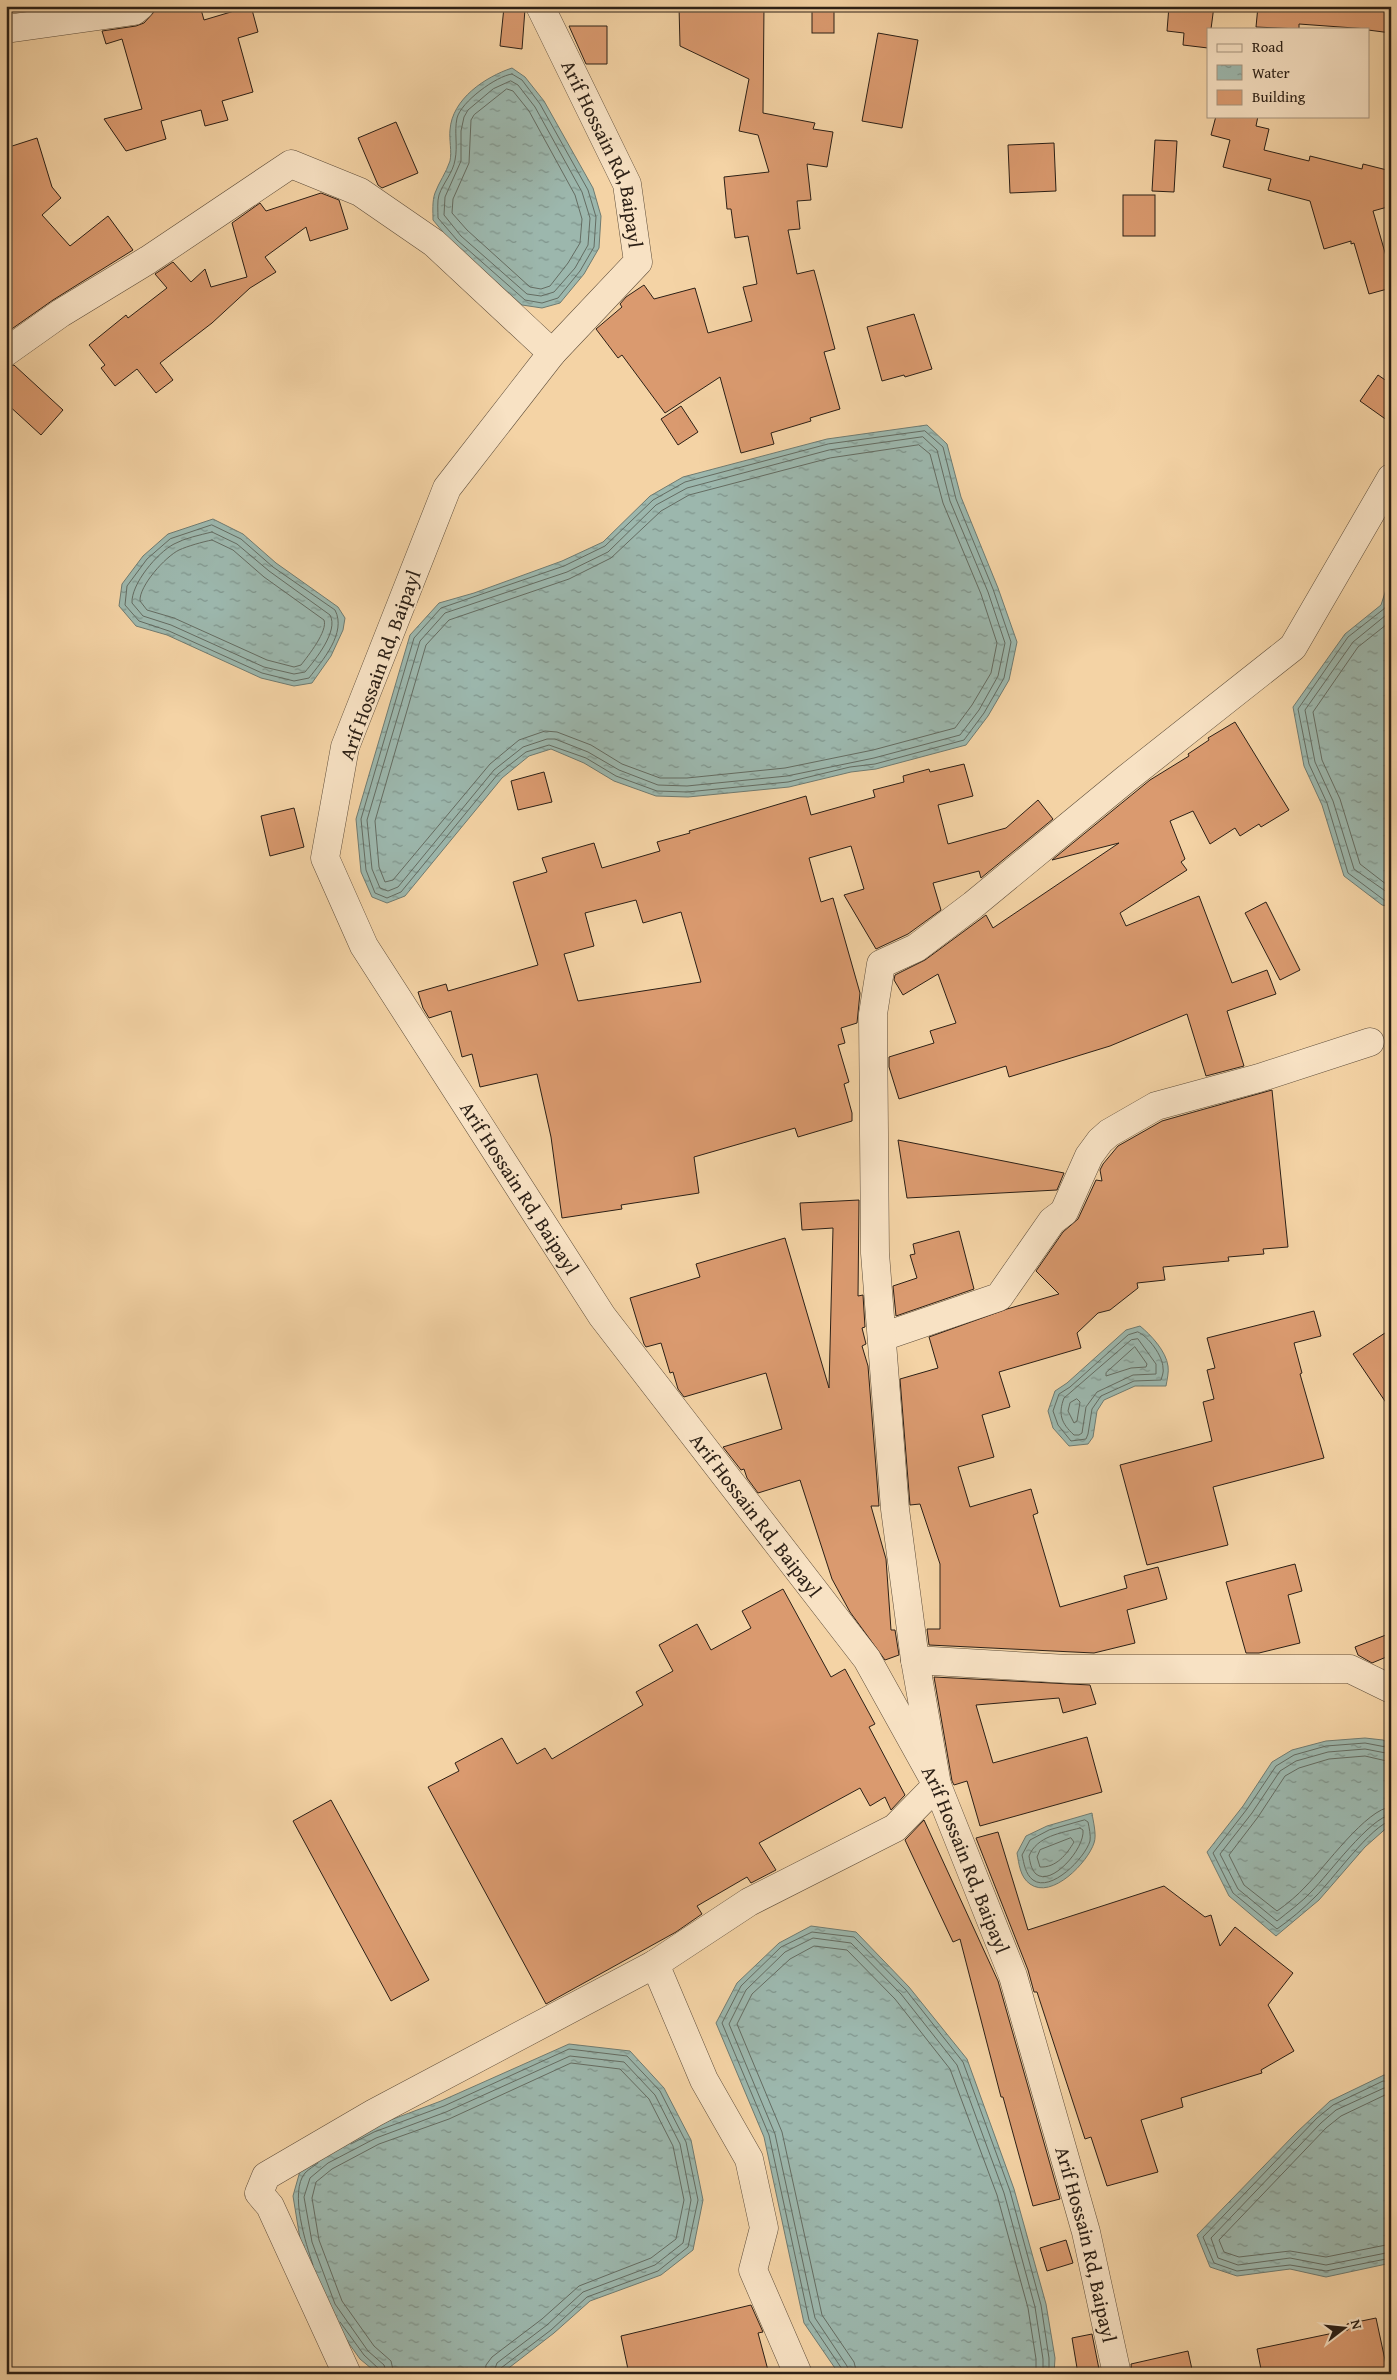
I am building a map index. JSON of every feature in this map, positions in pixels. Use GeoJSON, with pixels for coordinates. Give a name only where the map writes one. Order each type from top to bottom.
{"type":"FeatureCollection","features":[{"type":"Feature","properties":{"kind":"street"},"geometry":{"type":"LineString","coordinates":[[6,29],[134,11],[140,6]]}},
{"type":"Feature","properties":{"kind":"street","name":"Arif Hossain Rd, Baipayl"},"geometry":{"type":"LineString","coordinates":[[540,6],[627,184],[638,262],[552,353],[447,488],[345,747],[325,858],[364,946],[602,1316],[867,1658],[938,1784],[1013,1976],[1086,2232],[1117,2374]]}},
{"type":"Feature","properties":{"kind":"street"},"geometry":{"type":"LineString","coordinates":[[6,352],[61,313],[148,260],[291,164],[360,192],[434,243],[552,353]]}},
{"type":"Feature","properties":{"kind":"street"},"geometry":{"type":"LineString","coordinates":[[347,2374],[270,2206],[259,2193],[266,2176],[374,2113],[655,1964],[749,1902],[895,1828],[938,1784],[915,1660],[895,1509],[875,1253],[873,1014],[881,964],[916,948],[973,905],[1126,779],[1294,647],[1391,478]]}},
{"type":"Feature","properties":{"kind":"street"},"geometry":{"type":"LineString","coordinates":[[882,1337],[999,1297],[1052,1221],[1064,1212],[1090,1156],[1100,1141],[1109,1133],[1156,1106],[1259,1078],[1370,1042]]}},
{"type":"Feature","properties":{"kind":"street"},"geometry":{"type":"LineString","coordinates":[[915,1660],[1067,1669],[1350,1669],[1391,1689]]}},
{"type":"Feature","properties":{"kind":"street"},"geometry":{"type":"LineString","coordinates":[[655,1964],[704,2080],[749,2159],[764,2228],[753,2270],[798,2374]]}},
{"type":"Feature","properties":{"kind":"water"},"geometry":{"type":"Polygon","coordinates":[[[512,68],[525,77],[544,101],[593,188],[601,216],[599,248],[584,274],[560,303],[542,308],[522,305],[453,244],[433,220],[434,196],[450,161],[450,130],[457,108],[463,99],[481,83],[512,68]]]}},
{"type":"Feature","properties":{"kind":"water"},"geometry":{"type":"Polygon","coordinates":[[[927,425],[947,444],[961,497],[998,588],[1017,642],[1009,680],[988,716],[966,745],[876,769],[851,772],[789,787],[688,797],[656,796],[614,781],[584,763],[551,749],[529,756],[502,778],[405,896],[387,903],[372,897],[361,872],[356,819],[410,635],[439,603],[474,593],[562,561],[603,542],[650,496],[683,477],[827,439],[927,425]]]}},
{"type":"Feature","properties":{"kind":"water"},"geometry":{"type":"Polygon","coordinates":[[[213,519],[243,534],[276,563],[338,607],[345,618],[343,630],[331,656],[312,683],[294,686],[261,678],[167,635],[136,626],[119,606],[122,584],[143,556],[168,534],[213,519]]]}},
{"type":"Feature","properties":{"kind":"water"},"geometry":{"type":"Polygon","coordinates":[[[1391,574],[1391,907],[1382,905],[1344,876],[1322,805],[1304,766],[1293,707],[1345,634],[1381,605],[1391,574]]]}},
{"type":"Feature","properties":{"kind":"water"},"geometry":{"type":"Polygon","coordinates":[[[1140,1326],[1161,1349],[1167,1360],[1168,1376],[1166,1386],[1135,1386],[1104,1400],[1097,1411],[1093,1437],[1088,1444],[1069,1446],[1053,1428],[1048,1411],[1055,1391],[1067,1383],[1126,1330],[1140,1326]]]}},
{"type":"Feature","properties":{"kind":"water"},"geometry":{"type":"Polygon","coordinates":[[[1365,1738],[1383,1740],[1391,1744],[1391,1824],[1365,1847],[1319,1900],[1276,1936],[1229,1896],[1207,1852],[1243,1806],[1272,1762],[1292,1750],[1326,1741],[1365,1738]]]}},
{"type":"Feature","properties":{"kind":"water"},"geometry":{"type":"Polygon","coordinates":[[[1092,1813],[1095,1840],[1085,1860],[1068,1877],[1058,1883],[1039,1888],[1030,1884],[1024,1878],[1017,1853],[1026,1836],[1047,1826],[1092,1813]]]}},
{"type":"Feature","properties":{"kind":"water"},"geometry":{"type":"Polygon","coordinates":[[[811,1926],[856,1932],[909,1987],[967,2059],[1014,2189],[1046,2304],[1055,2358],[1054,2374],[839,2374],[804,2323],[764,2137],[716,2023],[737,1983],[779,1943],[811,1926]]]}},
{"type":"Feature","properties":{"kind":"water"},"geometry":{"type":"Polygon","coordinates":[[[569,2044],[630,2051],[664,2088],[691,2140],[703,2200],[693,2250],[661,2275],[590,2301],[554,2333],[501,2374],[378,2374],[360,2359],[325,2310],[301,2245],[293,2196],[300,2171],[372,2127],[441,2101],[569,2044]]]}},
{"type":"Feature","properties":{"kind":"water"},"geometry":{"type":"Polygon","coordinates":[[[1384,2075],[1391,2077],[1391,2263],[1326,2277],[1290,2269],[1237,2276],[1210,2267],[1197,2235],[1296,2133],[1330,2101],[1384,2075]]]}},
{"type":"Feature","properties":{"kind":"building"},"geometry":{"type":"Polygon","coordinates":[[[155,6],[200,6],[204,20],[251,6],[258,32],[238,38],[253,92],[222,101],[228,120],[205,126],[201,110],[161,121],[166,139],[126,151],[104,119],[142,109],[122,39],[106,44],[102,31],[144,23],[154,12],[155,6]]]}},
{"type":"Feature","properties":{"kind":"building"},"geometry":{"type":"Polygon","coordinates":[[[679,6],[764,6],[763,113],[815,123],[813,129],[833,132],[827,167],[807,164],[811,200],[797,201],[800,229],[788,230],[797,274],[814,270],[835,349],[824,352],[840,409],[810,418],[811,421],[771,433],[774,444],[741,453],[720,377],[665,413],[622,355],[618,358],[596,329],[622,307],[620,304],[626,297],[644,285],[654,299],[695,288],[708,333],[752,321],[743,287],[757,284],[748,236],[735,238],[731,209],[727,209],[724,177],[769,172],[758,135],[739,131],[749,79],[680,46],[679,6]]]}},
{"type":"Feature","properties":{"kind":"building"},"geometry":{"type":"Polygon","coordinates":[[[812,6],[834,6],[834,33],[812,33],[812,6]]]}},
{"type":"Feature","properties":{"kind":"building"},"geometry":{"type":"Polygon","coordinates":[[[1169,6],[1214,6],[1211,28],[1207,28],[1207,48],[1183,45],[1184,33],[1167,31],[1169,6]]]}},
{"type":"Feature","properties":{"kind":"building"},"geometry":{"type":"Polygon","coordinates":[[[1258,6],[1324,6],[1391,12],[1391,33],[1370,30],[1370,28],[1299,24],[1299,28],[1256,27],[1258,6]]]}},
{"type":"Feature","properties":{"kind":"building"},"geometry":{"type":"Polygon","coordinates":[[[504,7],[525,9],[522,49],[500,46],[504,7]]]}},
{"type":"Feature","properties":{"kind":"building"},"geometry":{"type":"Polygon","coordinates":[[[569,26],[607,26],[607,64],[586,64],[569,26]]]}},
{"type":"Feature","properties":{"kind":"building"},"geometry":{"type":"Polygon","coordinates":[[[878,33],[918,40],[902,128],[862,121],[878,33]]]}},
{"type":"Feature","properties":{"kind":"building"},"geometry":{"type":"Polygon","coordinates":[[[1215,118],[1258,118],[1256,126],[1269,129],[1264,150],[1309,161],[1310,156],[1362,169],[1363,164],[1391,171],[1391,206],[1373,211],[1386,256],[1391,254],[1391,288],[1369,294],[1354,243],[1351,244],[1351,241],[1324,249],[1310,201],[1268,190],[1271,179],[1223,167],[1230,140],[1211,135],[1215,118]]]}},
{"type":"Feature","properties":{"kind":"building"},"geometry":{"type":"Polygon","coordinates":[[[396,122],[418,173],[382,188],[378,185],[358,138],[396,122]]]}},
{"type":"Feature","properties":{"kind":"building"},"geometry":{"type":"Polygon","coordinates":[[[37,138],[52,187],[61,198],[42,215],[70,246],[108,216],[133,250],[53,300],[6,333],[6,148],[37,138]]]}},
{"type":"Feature","properties":{"kind":"building"},"geometry":{"type":"Polygon","coordinates":[[[1155,140],[1177,141],[1174,192],[1152,191],[1155,140]]]}},
{"type":"Feature","properties":{"kind":"building"},"geometry":{"type":"Polygon","coordinates":[[[1054,143],[1056,191],[1010,193],[1008,145],[1054,143]]]}},
{"type":"Feature","properties":{"kind":"building"},"geometry":{"type":"Polygon","coordinates":[[[321,193],[339,200],[348,229],[310,241],[306,227],[265,257],[276,272],[250,288],[212,323],[160,363],[173,380],[156,393],[137,369],[115,386],[101,368],[105,365],[89,345],[126,315],[128,318],[167,288],[155,274],[173,262],[191,282],[205,269],[211,287],[247,277],[232,223],[260,203],[266,211],[321,193]]]}},
{"type":"Feature","properties":{"kind":"building"},"geometry":{"type":"Polygon","coordinates":[[[1123,195],[1155,195],[1155,236],[1123,236],[1123,195]]]}},
{"type":"Feature","properties":{"kind":"building"},"geometry":{"type":"Polygon","coordinates":[[[914,314],[932,369],[882,381],[867,327],[914,314]]]}},
{"type":"Feature","properties":{"kind":"building"},"geometry":{"type":"Polygon","coordinates":[[[14,365],[63,410],[41,435],[6,403],[6,367],[14,365]]]}},
{"type":"Feature","properties":{"kind":"building"},"geometry":{"type":"Polygon","coordinates":[[[1378,375],[1391,384],[1391,423],[1360,401],[1378,375]]]}},
{"type":"Feature","properties":{"kind":"building"},"geometry":{"type":"Polygon","coordinates":[[[681,406],[698,432],[678,445],[661,419],[681,406]]]}},
{"type":"Feature","properties":{"kind":"building"},"geometry":{"type":"Polygon","coordinates":[[[1235,722],[1289,810],[1261,827],[1259,824],[1240,836],[1235,828],[1210,844],[1193,811],[1170,821],[1185,859],[1181,862],[1187,870],[1120,913],[1126,926],[1199,896],[1232,983],[1267,970],[1276,994],[1227,1011],[1244,1066],[1206,1076],[1187,1014],[1110,1046],[1009,1077],[1006,1066],[899,1099],[889,1067],[889,1057],[934,1043],[930,1031],[956,1023],[938,974],[903,995],[894,980],[895,975],[925,960],[986,915],[993,928],[1119,843],[1052,860],[1150,780],[1189,756],[1188,754],[1209,740],[1208,738],[1235,722]]]}},
{"type":"Feature","properties":{"kind":"building"},"geometry":{"type":"Polygon","coordinates":[[[964,764],[973,796],[938,805],[948,844],[1006,828],[1038,800],[1053,819],[981,878],[979,871],[933,883],[941,910],[908,934],[876,949],[844,895],[864,889],[851,846],[809,858],[821,902],[833,898],[860,993],[857,1023],[841,1028],[845,1043],[838,1045],[849,1082],[844,1084],[852,1113],[852,1121],[798,1137],[795,1128],[694,1157],[699,1193],[621,1205],[622,1209],[562,1218],[551,1137],[537,1074],[480,1087],[472,1054],[462,1057],[451,1011],[429,1018],[423,1008],[418,992],[446,984],[448,991],[538,965],[513,882],[547,872],[542,858],[594,843],[602,868],[660,851],[657,842],[806,796],[811,815],[875,797],[873,790],[904,782],[903,776],[929,769],[930,772],[964,764]],[[636,900],[585,913],[594,946],[564,954],[578,1001],[701,982],[681,912],[643,923],[636,900]]]}},
{"type":"Feature","properties":{"kind":"building"},"geometry":{"type":"Polygon","coordinates":[[[544,772],[552,802],[518,810],[511,781],[544,772]]]}},
{"type":"Feature","properties":{"kind":"building"},"geometry":{"type":"Polygon","coordinates":[[[294,808],[304,847],[270,856],[261,816],[294,808]]]}},
{"type":"Feature","properties":{"kind":"building"},"geometry":{"type":"Polygon","coordinates":[[[1266,902],[1300,970],[1280,980],[1245,913],[1266,902]]]}},
{"type":"Feature","properties":{"kind":"building"},"geometry":{"type":"Polygon","coordinates":[[[1272,1090],[1288,1247],[1263,1249],[1264,1254],[1228,1257],[1229,1261],[1163,1267],[1165,1280],[1137,1283],[1138,1288],[1110,1310],[1098,1313],[1077,1333],[1081,1348],[999,1372],[1010,1407],[982,1415],[994,1457],[958,1467],[970,1507],[1031,1489],[1038,1513],[1033,1515],[1060,1607],[1127,1588],[1124,1576],[1158,1567],[1167,1599],[1127,1610],[1135,1643],[1094,1653],[929,1645],[927,1629],[940,1629],[940,1564],[920,1504],[910,1505],[900,1379],[938,1368],[929,1337],[1007,1309],[1059,1294],[1036,1271],[1063,1232],[1078,1219],[1096,1180],[1102,1181],[1100,1170],[1103,1164],[1118,1146],[1162,1121],[1272,1090]]]}},
{"type":"Feature","properties":{"kind":"building"},"geometry":{"type":"Polygon","coordinates":[[[898,1140],[1064,1173],[1057,1190],[907,1198],[898,1140]]]}},
{"type":"Feature","properties":{"kind":"building"},"geometry":{"type":"Polygon","coordinates":[[[859,1200],[858,1296],[863,1295],[865,1327],[862,1328],[866,1344],[862,1346],[868,1366],[879,1506],[871,1506],[886,1559],[891,1630],[895,1630],[899,1655],[885,1660],[850,1612],[832,1579],[800,1480],[758,1493],[747,1478],[744,1469],[741,1470],[723,1447],[782,1429],[766,1373],[684,1397],[678,1389],[673,1372],[670,1373],[661,1343],[646,1347],[644,1344],[630,1298],[700,1277],[696,1264],[785,1238],[829,1388],[833,1228],[802,1230],[800,1203],[859,1200]]]}},
{"type":"Feature","properties":{"kind":"building"},"geometry":{"type":"Polygon","coordinates":[[[959,1231],[974,1289],[896,1316],[893,1286],[917,1278],[910,1255],[915,1254],[913,1244],[959,1231]]]}},
{"type":"Feature","properties":{"kind":"building"},"geometry":{"type":"Polygon","coordinates":[[[1314,1311],[1321,1336],[1294,1343],[1302,1373],[1300,1374],[1324,1458],[1213,1487],[1228,1545],[1147,1565],[1120,1465],[1212,1441],[1203,1402],[1214,1399],[1207,1370],[1215,1368],[1207,1338],[1314,1311]]]}},
{"type":"Feature","properties":{"kind":"building"},"geometry":{"type":"Polygon","coordinates":[[[1391,1329],[1391,1410],[1353,1354],[1391,1329]]]}},
{"type":"Feature","properties":{"kind":"building"},"geometry":{"type":"Polygon","coordinates":[[[1295,1564],[1302,1591],[1288,1595],[1300,1643],[1259,1653],[1246,1653],[1226,1582],[1295,1564]]]}},
{"type":"Feature","properties":{"kind":"building"},"geometry":{"type":"Polygon","coordinates":[[[783,1589],[831,1677],[845,1669],[875,1724],[869,1727],[905,1795],[891,1810],[885,1797],[870,1806],[860,1788],[759,1843],[776,1870],[751,1883],[747,1877],[697,1906],[702,1914],[676,1932],[546,2004],[428,1787],[459,1771],[455,1763],[502,1738],[517,1764],[545,1748],[552,1759],[643,1705],[636,1692],[673,1671],[659,1645],[697,1624],[711,1650],[751,1628],[742,1611],[783,1589]]]}},
{"type":"Feature","properties":{"kind":"building"},"geometry":{"type":"Polygon","coordinates":[[[1391,1633],[1391,1655],[1372,1663],[1358,1655],[1355,1647],[1391,1633]]]}},
{"type":"Feature","properties":{"kind":"building"},"geometry":{"type":"Polygon","coordinates":[[[934,1677],[1090,1685],[1096,1704],[1063,1713],[1059,1698],[976,1705],[993,1763],[1087,1737],[1102,1792],[980,1826],[967,1781],[954,1785],[952,1781],[934,1677]]]}},
{"type":"Feature","properties":{"kind":"building"},"geometry":{"type":"Polygon","coordinates":[[[331,1800],[429,1980],[391,2001],[293,1821],[331,1800]]]}},
{"type":"Feature","properties":{"kind":"building"},"geometry":{"type":"Polygon","coordinates":[[[924,1820],[998,1981],[1060,2199],[1033,2206],[1003,2097],[1001,2097],[960,1939],[953,1942],[905,1840],[924,1820]]]}},
{"type":"Feature","properties":{"kind":"building"},"geometry":{"type":"Polygon","coordinates":[[[998,1832],[1028,1930],[1164,1886],[1205,1917],[1211,1915],[1220,1946],[1235,1927],[1293,1973],[1268,2005],[1294,2051],[1261,2070],[1262,2073],[1181,2098],[1183,2107],[1141,2120],[1158,2172],[1107,2186],[1091,2137],[1085,2139],[1037,1992],[1034,1992],[1028,1970],[976,1838],[998,1832]]]}},
{"type":"Feature","properties":{"kind":"building"},"geometry":{"type":"Polygon","coordinates":[[[1066,2240],[1073,2263],[1047,2271],[1040,2248],[1066,2240]]]}},
{"type":"Feature","properties":{"kind":"building"},"geometry":{"type":"Polygon","coordinates":[[[751,2305],[763,2332],[758,2333],[769,2374],[629,2374],[621,2336],[751,2305]]]}},
{"type":"Feature","properties":{"kind":"building"},"geometry":{"type":"Polygon","coordinates":[[[1376,2318],[1388,2374],[1262,2374],[1257,2349],[1348,2330],[1347,2324],[1376,2318]]]}},
{"type":"Feature","properties":{"kind":"building"},"geometry":{"type":"Polygon","coordinates":[[[1092,2334],[1100,2374],[1078,2374],[1072,2338],[1092,2334]]]}},
{"type":"Feature","properties":{"kind":"building"},"geometry":{"type":"Polygon","coordinates":[[[1188,2351],[1193,2374],[1132,2374],[1131,2364],[1188,2351]]]}}]}
